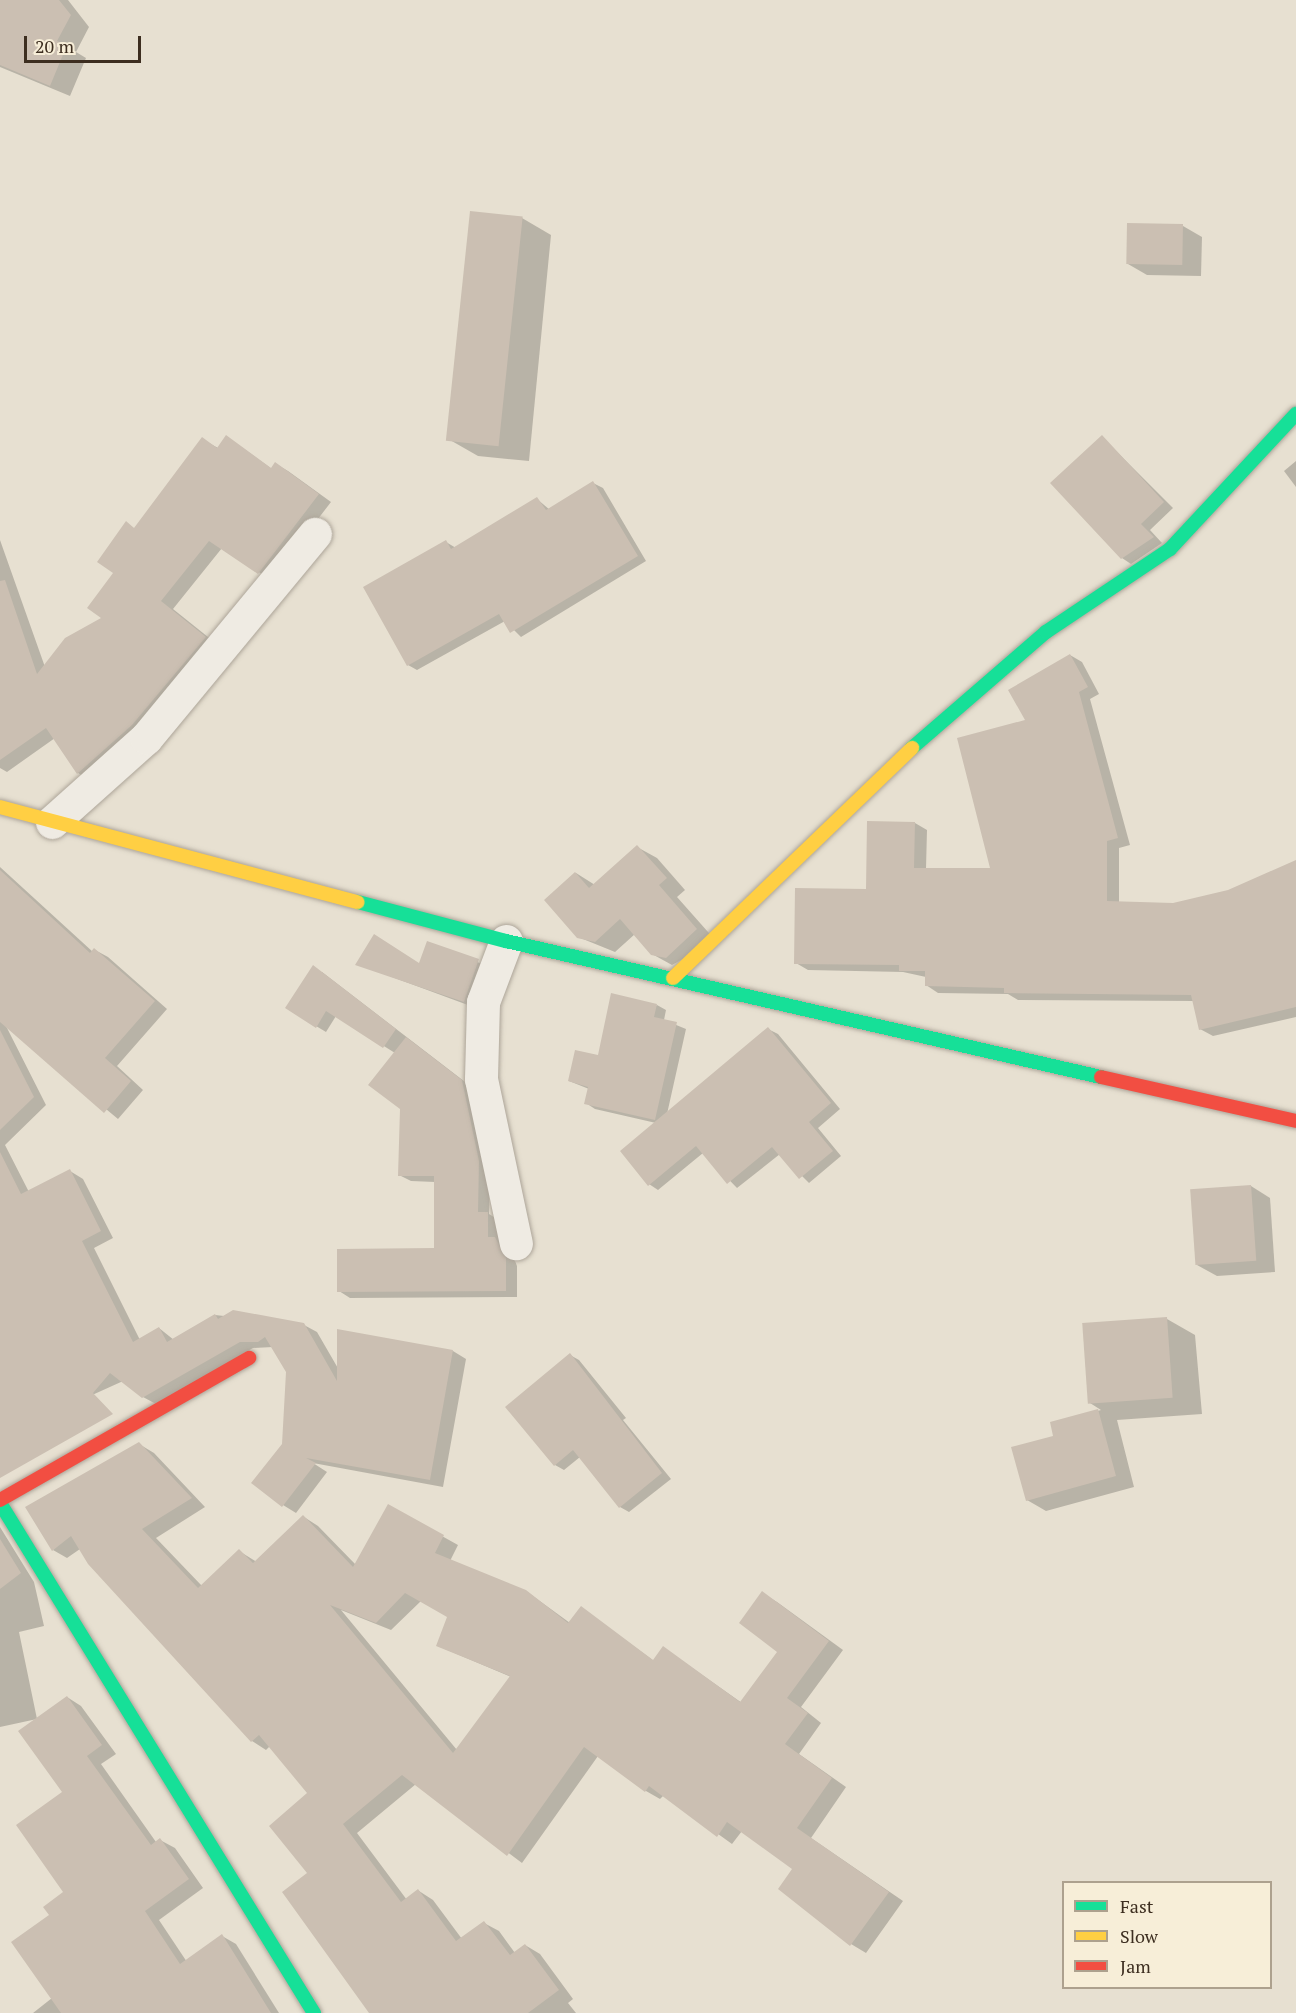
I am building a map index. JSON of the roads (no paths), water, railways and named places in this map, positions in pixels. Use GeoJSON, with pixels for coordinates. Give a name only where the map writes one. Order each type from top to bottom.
{"type":"FeatureCollection","features":[{"type":"Feature","properties":{"kind":"street"},"geometry":{"type":"LineString","coordinates":[[673,978],[914,746],[1046,632],[1170,549],[1296,414]]}},
{"type":"Feature","properties":{"kind":"street"},"geometry":{"type":"LineString","coordinates":[[52,822],[147,738],[315,534]]}},
{"type":"Feature","properties":{"kind":"street"},"geometry":{"type":"LineString","coordinates":[[0,807],[506,941],[1296,1121]]}},
{"type":"Feature","properties":{"kind":"street"},"geometry":{"type":"LineString","coordinates":[[506,941],[483,1002],[480,1057],[481,1079],[516,1243]]}},
{"type":"Feature","properties":{"kind":"street"},"geometry":{"type":"LineString","coordinates":[[249,1358],[0,1502],[314,2013]]}}]}
